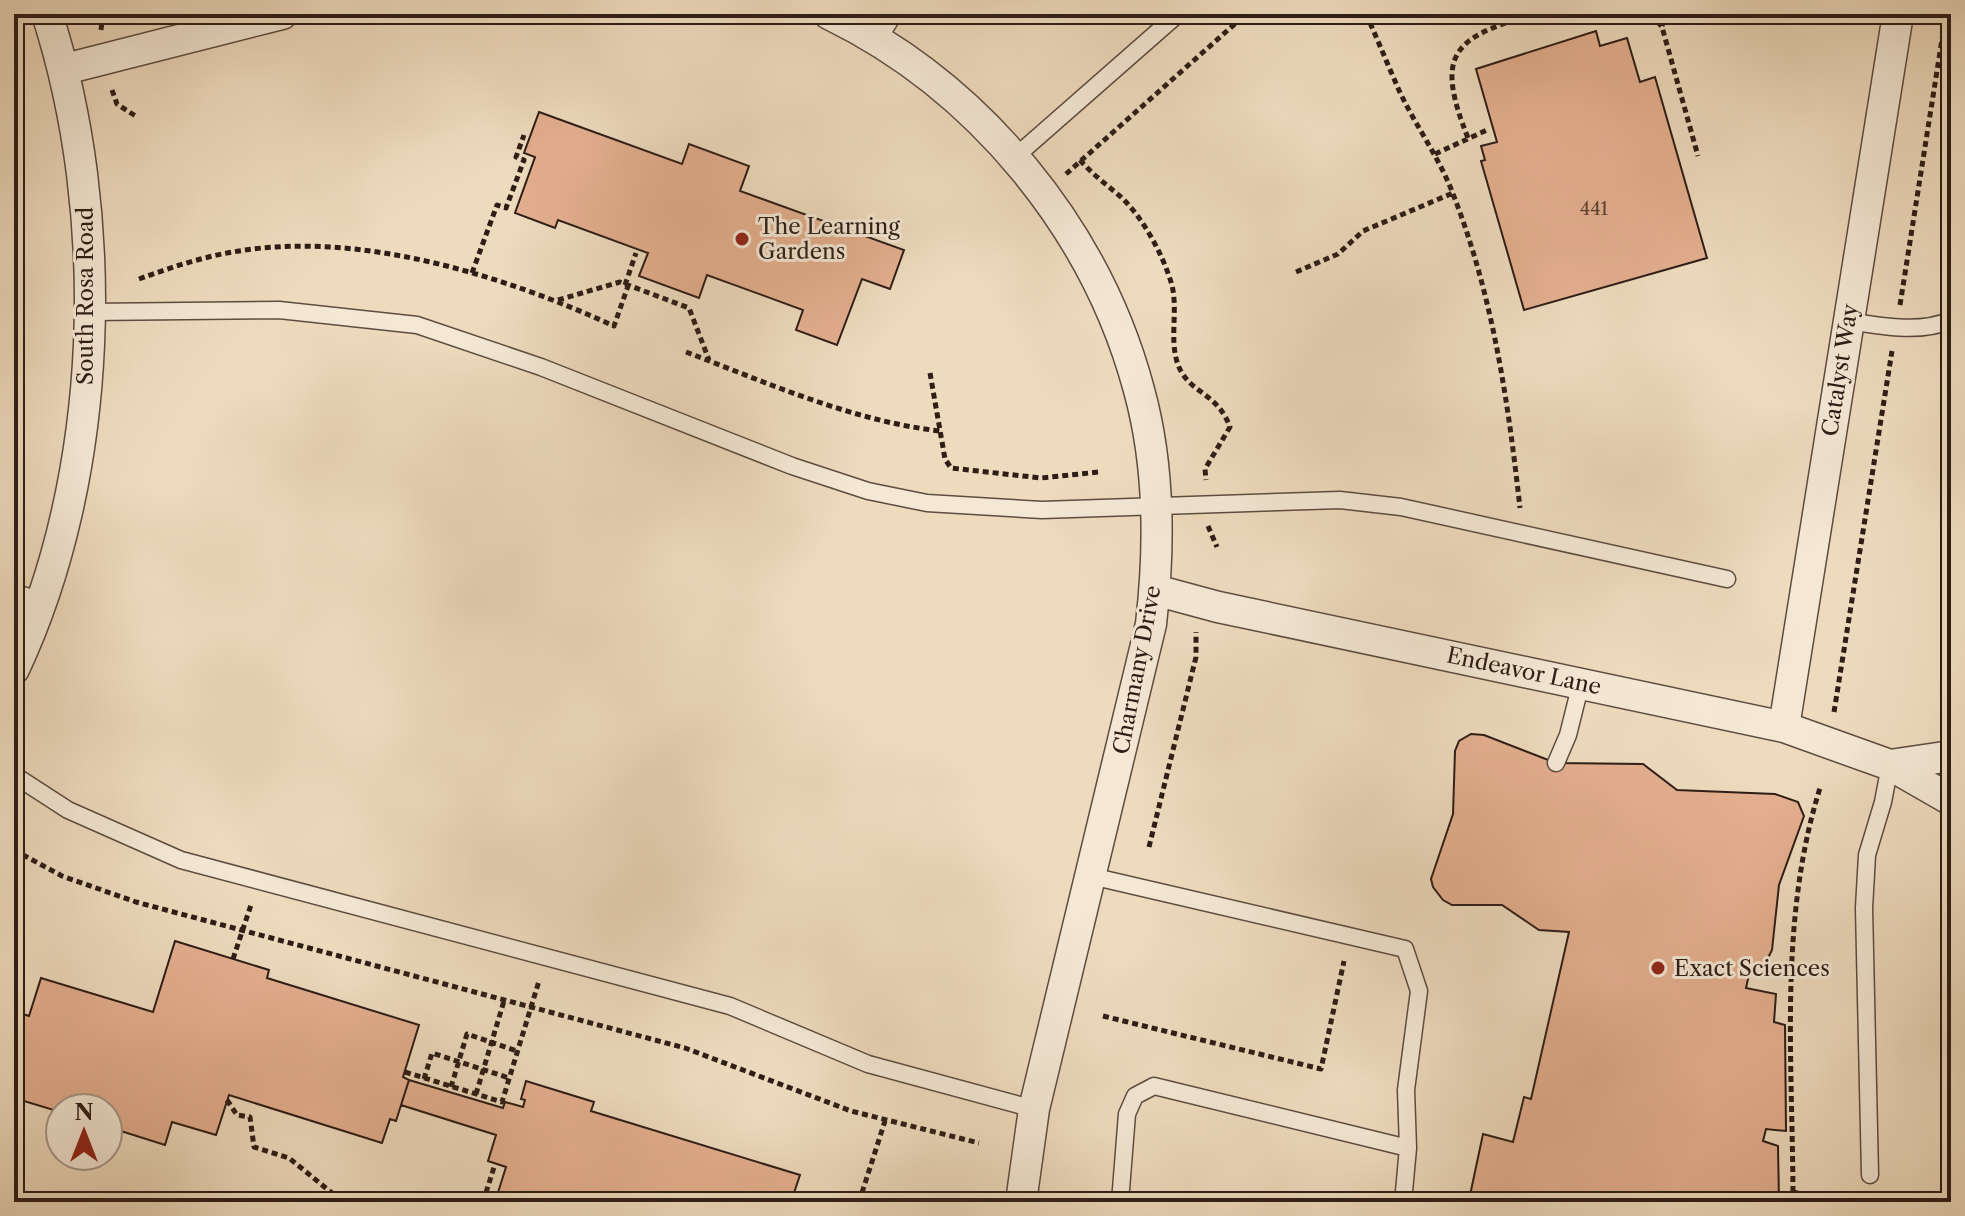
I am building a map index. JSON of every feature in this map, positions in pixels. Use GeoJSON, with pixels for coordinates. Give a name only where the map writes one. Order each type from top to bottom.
{"type":"FeatureCollection","features":[{"type":"Feature","properties":{"kind":"street","name":"South Rosa Road"},"geometry":{"type":"LineString","coordinates":[[14,669],[28,596],[75,464],[86,388],[90,312],[85,196],[65,69],[47,14]]}},
{"type":"Feature","properties":{"kind":"street"},"geometry":{"type":"LineString","coordinates":[[65,69],[282,14]]}},
{"type":"Feature","properties":{"kind":"street","name":"Charmany Drive"},"geometry":{"type":"LineString","coordinates":[[829,14],[877,41],[967,108],[1015,157],[1053,207],[1084,258],[1123,339],[1140,391],[1157,507],[1155,590],[1141,671],[1034,1109],[1021,1202]]}},
{"type":"Feature","properties":{"kind":"street","name":"Catalyst Way"},"geometry":{"type":"LineString","coordinates":[[1784,727],[1898,14]]}},
{"type":"Feature","properties":{"kind":"street","name":"Endeavor Lane"},"geometry":{"type":"LineString","coordinates":[[1155,590],[1218,607],[1784,727],[1890,765],[1951,800]]}},
{"type":"Feature","properties":{"kind":"street","name":"Endeavor Lane"},"geometry":{"type":"LineString","coordinates":[[1890,765],[1951,756]]}},
{"type":"Feature","properties":{"kind":"lane"},"geometry":{"type":"LineString","coordinates":[[877,41],[894,14]]}},
{"type":"Feature","properties":{"kind":"lane"},"geometry":{"type":"LineString","coordinates":[[1015,157],[1178,14]]}},
{"type":"Feature","properties":{"kind":"lane"},"geometry":{"type":"LineString","coordinates":[[90,312],[279,310],[417,325],[484,346],[792,466],[868,491],[927,503],[1000,510],[1340,500],[1401,507],[1727,579]]}},
{"type":"Feature","properties":{"kind":"lane"},"geometry":{"type":"LineString","coordinates":[[1848,321],[1896,328],[1940,325],[1951,320]]}},
{"type":"Feature","properties":{"kind":"lane"},"geometry":{"type":"LineString","coordinates":[[1556,763],[1568,735],[1581,683]]}},
{"type":"Feature","properties":{"kind":"lane"},"geometry":{"type":"LineString","coordinates":[[1870,1175],[1864,908],[1867,855],[1890,765]]}},
{"type":"Feature","properties":{"kind":"lane"},"geometry":{"type":"LineString","coordinates":[[14,775],[68,810],[181,860],[730,1006],[859,1061],[1034,1109]]}},
{"type":"Feature","properties":{"kind":"lane"},"geometry":{"type":"LineString","coordinates":[[1091,876],[1405,949],[1419,991],[1406,1090],[1408,1148],[1403,1202]]}},
{"type":"Feature","properties":{"kind":"lane"},"geometry":{"type":"LineString","coordinates":[[1120,1202],[1127,1114],[1135,1096],[1154,1086],[1408,1148]]}},
{"type":"Feature","properties":{"kind":"path"},"geometry":{"type":"LineString","coordinates":[[1065,174],[1246,14]]}},
{"type":"Feature","properties":{"kind":"path"},"geometry":{"type":"LineString","coordinates":[[1366,14],[1395,82],[1453,193],[1475,256],[1510,410],[1523,534]]}},
{"type":"Feature","properties":{"kind":"path"},"geometry":{"type":"LineString","coordinates":[[1468,138],[1450,89],[1455,56],[1467,42],[1486,30],[1534,14]]}},
{"type":"Feature","properties":{"kind":"path"},"geometry":{"type":"LineString","coordinates":[[1651,14],[1662,27],[1698,156]]}},
{"type":"Feature","properties":{"kind":"path"},"geometry":{"type":"LineString","coordinates":[[1662,27],[1666,14]]}},
{"type":"Feature","properties":{"kind":"path"},"geometry":{"type":"LineString","coordinates":[[1828,743],[1946,14]]}},
{"type":"Feature","properties":{"kind":"path"},"geometry":{"type":"LineString","coordinates":[[1435,154],[1487,130]]}},
{"type":"Feature","properties":{"kind":"path"},"geometry":{"type":"LineString","coordinates":[[472,273],[497,205],[506,208],[524,160],[516,157],[524,135]]}},
{"type":"Feature","properties":{"kind":"path"},"geometry":{"type":"LineString","coordinates":[[1080,160],[1124,200],[1159,254],[1176,301],[1177,361],[1183,375],[1215,401],[1230,427],[1205,469],[1208,532],[1217,547]]}},
{"type":"Feature","properties":{"kind":"path"},"geometry":{"type":"LineString","coordinates":[[1296,272],[1338,254],[1363,231],[1453,193]]}},
{"type":"Feature","properties":{"kind":"path"},"geometry":{"type":"LineString","coordinates":[[139,279],[207,257],[278,248],[368,252],[472,273],[556,301],[614,326],[636,253]]}},
{"type":"Feature","properties":{"kind":"path"},"geometry":{"type":"LineString","coordinates":[[556,301],[620,282],[689,308],[710,361]]}},
{"type":"Feature","properties":{"kind":"path"},"geometry":{"type":"LineString","coordinates":[[686,352],[823,403],[911,428],[940,431]]}},
{"type":"Feature","properties":{"kind":"path"},"geometry":{"type":"LineString","coordinates":[[930,373],[945,459],[951,468],[1041,478],[1099,472]]}},
{"type":"Feature","properties":{"kind":"path"},"geometry":{"type":"LineString","coordinates":[[1149,847],[1196,657],[1196,631]]}},
{"type":"Feature","properties":{"kind":"path"},"geometry":{"type":"LineString","coordinates":[[1793,1202],[1791,989],[1795,892],[1804,839],[1820,788]]}},
{"type":"Feature","properties":{"kind":"path"},"geometry":{"type":"LineString","coordinates":[[14,850],[87,886],[242,933],[685,1048],[885,1121],[979,1143]]}},
{"type":"Feature","properties":{"kind":"path"},"geometry":{"type":"LineString","coordinates":[[233,959],[258,882]]}},
{"type":"Feature","properties":{"kind":"path"},"geometry":{"type":"LineString","coordinates":[[1103,1016],[1321,1069],[1349,936]]}},
{"type":"Feature","properties":{"kind":"path"},"geometry":{"type":"LineString","coordinates":[[405,1072],[502,1102],[547,957]]}},
{"type":"Feature","properties":{"kind":"path"},"geometry":{"type":"LineString","coordinates":[[476,1094],[504,1001]]}},
{"type":"Feature","properties":{"kind":"path"},"geometry":{"type":"LineString","coordinates":[[451,1087],[467,1034],[517,1051]]}},
{"type":"Feature","properties":{"kind":"path"},"geometry":{"type":"LineString","coordinates":[[424,1079],[432,1053],[509,1078]]}},
{"type":"Feature","properties":{"kind":"path"},"geometry":{"type":"LineString","coordinates":[[227,1100],[237,1115],[250,1117],[254,1147],[289,1158],[343,1202]]}},
{"type":"Feature","properties":{"kind":"path"},"geometry":{"type":"LineString","coordinates":[[859,1202],[885,1121]]}},
{"type":"Feature","properties":{"kind":"path"},"geometry":{"type":"LineString","coordinates":[[483,1202],[495,1164]]}},
{"type":"Feature","properties":{"kind":"path"},"geometry":{"type":"LineString","coordinates":[[1793,1192],[1834,1202]]}},
{"type":"Feature","properties":{"kind":"path"},"geometry":{"type":"LineString","coordinates":[[328,1202],[335,1195]]}},
{"type":"Feature","properties":{"kind":"building"},"geometry":{"type":"Polygon","coordinates":[[[1596,31],[1600,46],[1627,38],[1640,82],[1655,77],[1707,258],[1524,310],[1481,161],[1485,160],[1481,146],[1497,142],[1476,69],[1596,31]]]}},
{"type":"Feature","properties":{"kind":"building","name":"The Learning Gardens"},"geometry":{"type":"Polygon","coordinates":[[[539,112],[682,164],[689,144],[749,166],[740,191],[904,250],[890,289],[862,279],[837,345],[796,330],[803,310],[707,275],[699,298],[639,276],[648,253],[558,220],[555,228],[515,213],[535,157],[524,153],[539,112]]]}},
{"type":"Feature","properties":{"kind":"building","name":"Exact Sciences"},"geometry":{"type":"Polygon","coordinates":[[[1471,734],[1484,735],[1556,763],[1643,764],[1677,790],[1775,794],[1798,802],[1804,816],[1779,885],[1772,950],[1765,964],[1750,970],[1746,988],[1776,994],[1774,1022],[1785,1025],[1786,1131],[1766,1129],[1763,1141],[1778,1146],[1779,1202],[1469,1200],[1483,1134],[1513,1142],[1524,1097],[1531,1099],[1569,932],[1539,930],[1502,905],[1452,905],[1443,900],[1433,887],[1431,879],[1453,814],[1455,751],[1459,741],[1471,734]]]}},
{"type":"Feature","properties":{"kind":"building"},"geometry":{"type":"Polygon","coordinates":[[[175,941],[269,970],[267,978],[419,1025],[403,1077],[409,1080],[396,1121],[390,1119],[382,1143],[229,1095],[216,1135],[172,1122],[165,1145],[124,1132],[124,1092],[44,1092],[44,1107],[14,1098],[14,1042],[23,1014],[29,1016],[41,978],[153,1012],[175,941]]]}},
{"type":"Feature","properties":{"kind":"building"},"geometry":{"type":"Polygon","coordinates":[[[409,1080],[503,1108],[505,1102],[523,1107],[525,1100],[521,1099],[526,1081],[594,1102],[591,1111],[800,1175],[793,1196],[799,1198],[797,1202],[495,1202],[506,1167],[488,1161],[496,1135],[401,1105],[409,1080]]]}},
{"type":"Feature","properties":{"kind":"place","name":"The Learning Gardens"},"geometry":{"type":"Point","coordinates":[742,239]}},
{"type":"Feature","properties":{"kind":"place","name":"Exact Sciences"},"geometry":{"type":"Point","coordinates":[1658,968]}}]}
